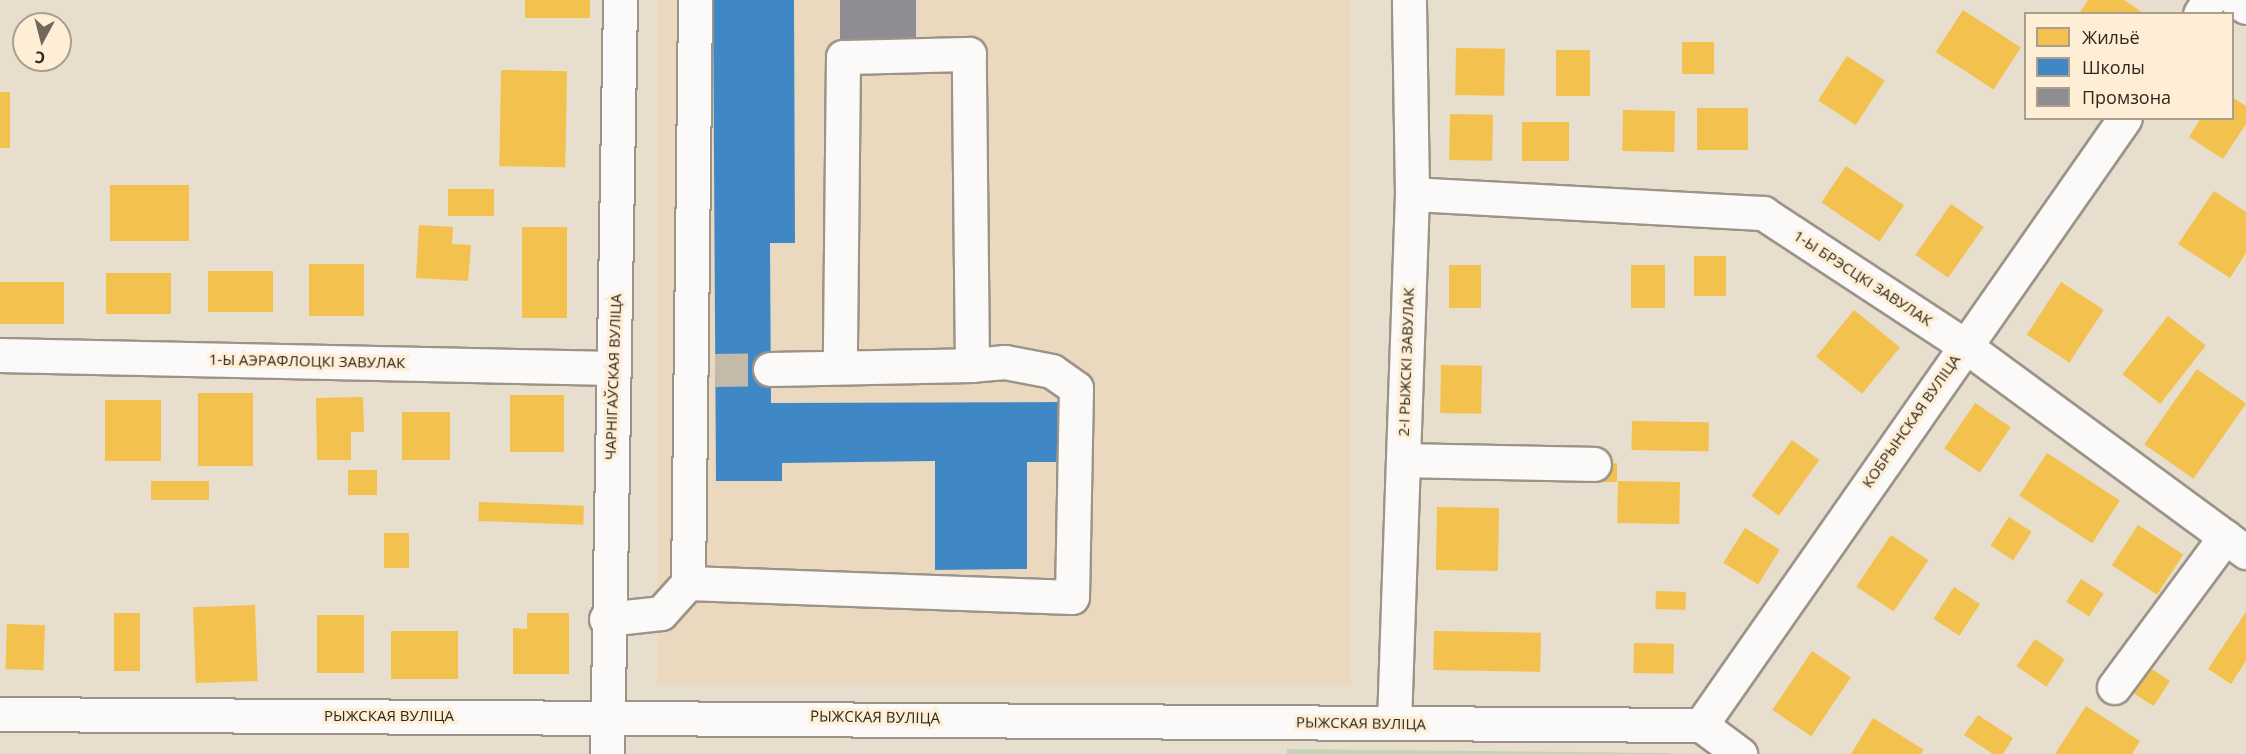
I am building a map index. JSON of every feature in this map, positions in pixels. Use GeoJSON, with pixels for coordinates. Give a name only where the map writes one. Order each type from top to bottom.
{"type":"FeatureCollection","features":[{"type":"Feature","properties":{"kind":"street","name":"ЧАРНІГАЎСКАЯ ВУЛІЦА"},"geometry":{"type":"LineString","coordinates":[[607,754],[606,619],[614,368],[620,0]]}},
{"type":"Feature","properties":{"kind":"street"},"geometry":{"type":"LineString","coordinates":[[606,619],[661,613],[688,583],[702,370],[694,0]]}},
{"type":"Feature","properties":{"kind":"street","name":"2-І РЫЖСКІ ЗАВУЛАК"},"geometry":{"type":"LineString","coordinates":[[1394,723],[1412,194],[1409,0]]}},
{"type":"Feature","properties":{"kind":"street"},"geometry":{"type":"LineString","coordinates":[[2236,0],[2246,7]]}},
{"type":"Feature","properties":{"kind":"street"},"geometry":{"type":"LineString","coordinates":[[840,367],[843,57],[969,54],[972,364]]}},
{"type":"Feature","properties":{"kind":"street","name":"КОБРЫНСКАЯ ВУЛІЦА"},"geometry":{"type":"LineString","coordinates":[[1701,725],[1964,345],[2124,120]]}},
{"type":"Feature","properties":{"kind":"street","name":"1-Ы БРЭСЦКІ ЗАВУЛАК"},"geometry":{"type":"LineString","coordinates":[[1412,194],[1764,213],[1964,345],[2236,545]]}},
{"type":"Feature","properties":{"kind":"street","name":"1-Ы АЭРАФЛОЦКІ ЗАВУЛАК"},"geometry":{"type":"LineString","coordinates":[[0,355],[614,368]]}},
{"type":"Feature","properties":{"kind":"street"},"geometry":{"type":"LineString","coordinates":[[688,583],[1072,597],[1076,388],[1052,371],[1005,362],[770,369]]}},
{"type":"Feature","properties":{"kind":"street"},"geometry":{"type":"LineString","coordinates":[[1403,460],[1594,464]]}},
{"type":"Feature","properties":{"kind":"street"},"geometry":{"type":"LineString","coordinates":[[2114,687],[2236,545]]}},
{"type":"Feature","properties":{"kind":"street","name":"РЫЖСКАЯ ВУЛІЦА"},"geometry":{"type":"LineString","coordinates":[[0,714],[1701,725]]}},
{"type":"Feature","properties":{"kind":"street"},"geometry":{"type":"LineString","coordinates":[[1701,725],[1740,754]]}},
{"type":"Feature","properties":{"kind":"shaded area"},"geometry":{"type":"Polygon","coordinates":[[[657,0],[1351,0],[1351,685],[657,685],[657,0]]]}},
{"type":"Feature","properties":{"kind":"green space"},"geometry":{"type":"Polygon","coordinates":[[[1287,749],[1670,753],[1671,754],[1287,754],[1287,749]]]}},
{"type":"Feature","properties":{"kind":"building: Жильё"},"geometry":{"type":"Polygon","coordinates":[[[525,0],[590,0],[590,18],[525,18],[525,0]]]}},
{"type":"Feature","properties":{"kind":"building: Жильё"},"geometry":{"type":"Polygon","coordinates":[[[2088,0],[2124,0],[2142,12],[2080,12],[2088,0]]]}},
{"type":"Feature","properties":{"kind":"building: Жильё"},"geometry":{"type":"Polygon","coordinates":[[[1963,10],[2021,48],[1994,90],[1936,52],[1963,10]]]}},
{"type":"Feature","properties":{"kind":"building: Жильё"},"geometry":{"type":"Polygon","coordinates":[[[1682,42],[1714,42],[1714,74],[1682,74],[1682,42]]]}},
{"type":"Feature","properties":{"kind":"building: Жильё"},"geometry":{"type":"Polygon","coordinates":[[[1456,48],[1505,49],[1504,96],[1455,95],[1456,48]]]}},
{"type":"Feature","properties":{"kind":"building: Жильё"},"geometry":{"type":"Polygon","coordinates":[[[1556,50],[1590,50],[1590,96],[1556,96],[1556,50]]]}},
{"type":"Feature","properties":{"kind":"building: Жильё"},"geometry":{"type":"Polygon","coordinates":[[[1847,56],[1885,81],[1856,125],[1818,100],[1847,56]]]}},
{"type":"Feature","properties":{"kind":"building: Жильё"},"geometry":{"type":"Polygon","coordinates":[[[501,70],[567,71],[565,167],[499,166],[501,70]]]}},
{"type":"Feature","properties":{"kind":"building: Жильё"},"geometry":{"type":"Polygon","coordinates":[[[0,92],[10,92],[10,148],[0,148],[0,92]]]}},
{"type":"Feature","properties":{"kind":"building: Жильё"},"geometry":{"type":"Polygon","coordinates":[[[2234,98],[2246,106],[2246,124],[2223,159],[2189,137],[2200,120],[2234,120],[2234,98]]]}},
{"type":"Feature","properties":{"kind":"building: Жильё"},"geometry":{"type":"Polygon","coordinates":[[[1697,108],[1748,108],[1748,150],[1697,150],[1697,108]]]}},
{"type":"Feature","properties":{"kind":"building: Жильё"},"geometry":{"type":"Polygon","coordinates":[[[1623,110],[1675,111],[1674,152],[1622,151],[1623,110]]]}},
{"type":"Feature","properties":{"kind":"building: Жильё"},"geometry":{"type":"Polygon","coordinates":[[[1450,114],[1493,115],[1492,161],[1449,160],[1450,114]]]}},
{"type":"Feature","properties":{"kind":"building: Жильё"},"geometry":{"type":"Polygon","coordinates":[[[1522,122],[1569,122],[1569,161],[1522,161],[1522,122]]]}},
{"type":"Feature","properties":{"kind":"building: Жильё"},"geometry":{"type":"Polygon","coordinates":[[[1846,166],[1904,205],[1879,242],[1821,202],[1846,166]]]}},
{"type":"Feature","properties":{"kind":"building: Жильё"},"geometry":{"type":"Polygon","coordinates":[[[110,185],[189,185],[189,241],[110,241],[110,185]]]}},
{"type":"Feature","properties":{"kind":"building: Жильё"},"geometry":{"type":"Polygon","coordinates":[[[448,189],[494,189],[494,216],[448,216],[448,189]]]}},
{"type":"Feature","properties":{"kind":"building: Жильё"},"geometry":{"type":"Polygon","coordinates":[[[2214,191],[2246,212],[2246,253],[2230,278],[2178,244],[2214,191]]]}},
{"type":"Feature","properties":{"kind":"building: Жильё"},"geometry":{"type":"Polygon","coordinates":[[[1951,204],[1984,227],[1948,278],[1915,255],[1951,204]]]}},
{"type":"Feature","properties":{"kind":"building: Жильё"},"geometry":{"type":"Polygon","coordinates":[[[419,225],[453,227],[452,244],[471,245],[468,281],[416,278],[419,225]]]}},
{"type":"Feature","properties":{"kind":"building: Жильё"},"geometry":{"type":"Polygon","coordinates":[[[522,227],[567,227],[567,318],[522,318],[522,227]]]}},
{"type":"Feature","properties":{"kind":"building: Жильё"},"geometry":{"type":"Polygon","coordinates":[[[1694,256],[1726,256],[1726,296],[1694,296],[1694,256]]]}},
{"type":"Feature","properties":{"kind":"building: Жильё"},"geometry":{"type":"Polygon","coordinates":[[[309,264],[364,264],[364,316],[309,316],[309,264]]]}},
{"type":"Feature","properties":{"kind":"building: Жильё"},"geometry":{"type":"Polygon","coordinates":[[[1449,265],[1481,265],[1481,308],[1449,308],[1449,265]]]}},
{"type":"Feature","properties":{"kind":"building: Жильё"},"geometry":{"type":"Polygon","coordinates":[[[1631,265],[1665,265],[1665,308],[1631,308],[1631,265]]]}},
{"type":"Feature","properties":{"kind":"building: Жильё"},"geometry":{"type":"Polygon","coordinates":[[[208,271],[273,271],[273,312],[208,312],[208,271]]]}},
{"type":"Feature","properties":{"kind":"building: Жильё"},"geometry":{"type":"Polygon","coordinates":[[[106,273],[171,273],[171,314],[106,314],[106,273]]]}},
{"type":"Feature","properties":{"kind":"building: Жильё"},"geometry":{"type":"Polygon","coordinates":[[[0,282],[64,282],[64,324],[0,324],[0,282]]]}},
{"type":"Feature","properties":{"kind":"building: Жильё"},"geometry":{"type":"Polygon","coordinates":[[[2061,282],[2104,310],[2069,363],[2027,335],[2061,282]]]}},
{"type":"Feature","properties":{"kind":"building: Жильё"},"geometry":{"type":"Polygon","coordinates":[[[1854,310],[1900,347],[1862,394],[1816,357],[1854,310]]]}},
{"type":"Feature","properties":{"kind":"building: Жильё"},"geometry":{"type":"Polygon","coordinates":[[[2168,316],[2206,346],[2160,404],[2122,374],[2168,316]]]}},
{"type":"Feature","properties":{"kind":"building: Жильё"},"geometry":{"type":"Polygon","coordinates":[[[1441,365],[1482,366],[1481,414],[1440,413],[1441,365]]]}},
{"type":"Feature","properties":{"kind":"building: Жильё"},"geometry":{"type":"Polygon","coordinates":[[[2197,369],[2246,404],[2193,479],[2144,444],[2197,369]]]}},
{"type":"Feature","properties":{"kind":"building: Жильё"},"geometry":{"type":"Polygon","coordinates":[[[198,393],[253,393],[253,466],[198,466],[198,393]]]}},
{"type":"Feature","properties":{"kind":"building: Жильё"},"geometry":{"type":"Polygon","coordinates":[[[510,395],[564,395],[564,452],[510,452],[510,395]]]}},
{"type":"Feature","properties":{"kind":"building: Жильё"},"geometry":{"type":"Polygon","coordinates":[[[363,397],[364,432],[351,432],[351,460],[317,460],[316,398],[363,397]]]}},
{"type":"Feature","properties":{"kind":"building: Жильё"},"geometry":{"type":"Polygon","coordinates":[[[105,400],[161,400],[161,461],[105,461],[105,400]]]}},
{"type":"Feature","properties":{"kind":"building: Жильё"},"geometry":{"type":"Polygon","coordinates":[[[1975,403],[2011,427],[1980,473],[1944,449],[1975,403]]]}},
{"type":"Feature","properties":{"kind":"building: Жильё"},"geometry":{"type":"Polygon","coordinates":[[[402,412],[450,412],[450,460],[402,460],[402,412]]]}},
{"type":"Feature","properties":{"kind":"building: Жильё"},"geometry":{"type":"Polygon","coordinates":[[[1632,421],[1709,422],[1708,451],[1631,450],[1632,421]]]}},
{"type":"Feature","properties":{"kind":"building: Жильё"},"geometry":{"type":"Polygon","coordinates":[[[1792,440],[1820,460],[1779,516],[1751,496],[1792,440]]]}},
{"type":"Feature","properties":{"kind":"building: Жильё"},"geometry":{"type":"Polygon","coordinates":[[[2047,453],[2120,500],[2092,543],[2019,496],[2047,453]]]}},
{"type":"Feature","properties":{"kind":"building: Жильё"},"geometry":{"type":"Polygon","coordinates":[[[1601,463],[1617,463],[1617,482],[1601,482],[1601,463]]]}},
{"type":"Feature","properties":{"kind":"building: Жильё"},"geometry":{"type":"Polygon","coordinates":[[[348,470],[377,470],[377,495],[348,495],[348,470]]]}},
{"type":"Feature","properties":{"kind":"building: Жильё"},"geometry":{"type":"Polygon","coordinates":[[[151,481],[209,481],[209,500],[151,500],[151,481]]]}},
{"type":"Feature","properties":{"kind":"building: Жильё"},"geometry":{"type":"Polygon","coordinates":[[[1618,481],[1680,482],[1679,524],[1617,523],[1618,481]]]}},
{"type":"Feature","properties":{"kind":"building: Жильё"},"geometry":{"type":"Polygon","coordinates":[[[479,502],[584,506],[583,525],[478,521],[479,502]]]}},
{"type":"Feature","properties":{"kind":"building: Жильё"},"geometry":{"type":"Polygon","coordinates":[[[1437,507],[1499,508],[1498,571],[1436,570],[1437,507]]]}},
{"type":"Feature","properties":{"kind":"building: Жильё"},"geometry":{"type":"Polygon","coordinates":[[[2009,517],[2032,532],[2013,560],[1990,546],[2009,517]]]}},
{"type":"Feature","properties":{"kind":"building: Жильё"},"geometry":{"type":"Polygon","coordinates":[[[2138,525],[2183,554],[2157,595],[2112,565],[2138,525]]]}},
{"type":"Feature","properties":{"kind":"building: Жильё"},"geometry":{"type":"Polygon","coordinates":[[[1745,528],[1780,550],[1758,584],[1723,563],[1745,528]]]}},
{"type":"Feature","properties":{"kind":"building: Жильё"},"geometry":{"type":"Polygon","coordinates":[[[384,533],[409,533],[409,568],[384,568],[384,533]]]}},
{"type":"Feature","properties":{"kind":"building: Жильё"},"geometry":{"type":"Polygon","coordinates":[[[1891,535],[1928,560],[1894,612],[1856,586],[1891,535]]]}},
{"type":"Feature","properties":{"kind":"building: Жильё"},"geometry":{"type":"Polygon","coordinates":[[[2081,579],[2104,594],[2089,616],[2066,602],[2081,579]]]}},
{"type":"Feature","properties":{"kind":"building: Жильё"},"geometry":{"type":"Polygon","coordinates":[[[1954,587],[1980,604],[1959,636],[1933,619],[1954,587]]]}},
{"type":"Feature","properties":{"kind":"building: Жильё"},"geometry":{"type":"Polygon","coordinates":[[[1656,591],[1686,592],[1685,610],[1655,609],[1656,591]]]}},
{"type":"Feature","properties":{"kind":"building: Жильё"},"geometry":{"type":"Polygon","coordinates":[[[255,605],[258,681],[196,683],[193,607],[255,605]]]}},
{"type":"Feature","properties":{"kind":"building: Жильё"},"geometry":{"type":"Polygon","coordinates":[[[2246,612],[2246,661],[2231,684],[2208,669],[2246,612]]]}},
{"type":"Feature","properties":{"kind":"building: Жильё"},"geometry":{"type":"Polygon","coordinates":[[[114,613],[140,613],[140,671],[114,671],[114,613]]]}},
{"type":"Feature","properties":{"kind":"building: Жильё"},"geometry":{"type":"Polygon","coordinates":[[[527,613],[569,613],[569,674],[513,674],[513,628],[527,629],[527,613]]]}},
{"type":"Feature","properties":{"kind":"building: Жильё"},"geometry":{"type":"Polygon","coordinates":[[[317,615],[364,615],[364,673],[317,673],[317,615]]]}},
{"type":"Feature","properties":{"kind":"building: Жильё"},"geometry":{"type":"Polygon","coordinates":[[[7,624],[45,625],[43,670],[5,669],[7,624]]]}},
{"type":"Feature","properties":{"kind":"building: Жильё"},"geometry":{"type":"Polygon","coordinates":[[[391,631],[458,631],[458,679],[391,679],[391,631]]]}},
{"type":"Feature","properties":{"kind":"building: Жильё"},"geometry":{"type":"Polygon","coordinates":[[[1434,631],[1541,633],[1540,672],[1433,670],[1434,631]]]}},
{"type":"Feature","properties":{"kind":"building: Жильё"},"geometry":{"type":"Polygon","coordinates":[[[2035,639],[2065,659],[2046,686],[2017,666],[2035,639]]]}},
{"type":"Feature","properties":{"kind":"building: Жильё"},"geometry":{"type":"Polygon","coordinates":[[[1634,643],[1674,644],[1673,674],[1633,673],[1634,643]]]}},
{"type":"Feature","properties":{"kind":"building: Жильё"},"geometry":{"type":"Polygon","coordinates":[[[1812,651],[1851,677],[1811,736],[1772,710],[1812,651]]]}},
{"type":"Feature","properties":{"kind":"building: Жильё"},"geometry":{"type":"Polygon","coordinates":[[[2144,664],[2170,681],[2154,706],[2128,689],[2144,664]]]}},
{"type":"Feature","properties":{"kind":"building: Жильё"},"geometry":{"type":"Polygon","coordinates":[[[2086,706],[2140,741],[2132,754],[2055,754],[2086,706]]]}},
{"type":"Feature","properties":{"kind":"building: Жильё"},"geometry":{"type":"Polygon","coordinates":[[[1978,715],[2013,738],[2003,754],[1993,754],[1964,735],[1978,715]]]}},
{"type":"Feature","properties":{"kind":"building: Жильё"},"geometry":{"type":"Polygon","coordinates":[[[1873,718],[1924,750],[1921,754],[1851,754],[1873,718]]]}},
{"type":"Feature","properties":{"kind":"building: Школы"},"geometry":{"type":"Polygon","coordinates":[[[713,0],[794,0],[795,243],[770,243],[771,403],[1062,402],[1063,462],[1027,462],[1027,569],[935,570],[935,461],[782,463],[782,481],[716,481],[713,0]]]}},
{"type":"Feature","properties":{"kind":"building: Промзона"},"geometry":{"type":"Polygon","coordinates":[[[840,0],[916,0],[916,46],[840,46],[840,0]]]}},
{"type":"Feature","properties":{"kind":"tunnel"},"geometry":{"type":"LineString","coordinates":[[715,370],[770,369]]}}]}
